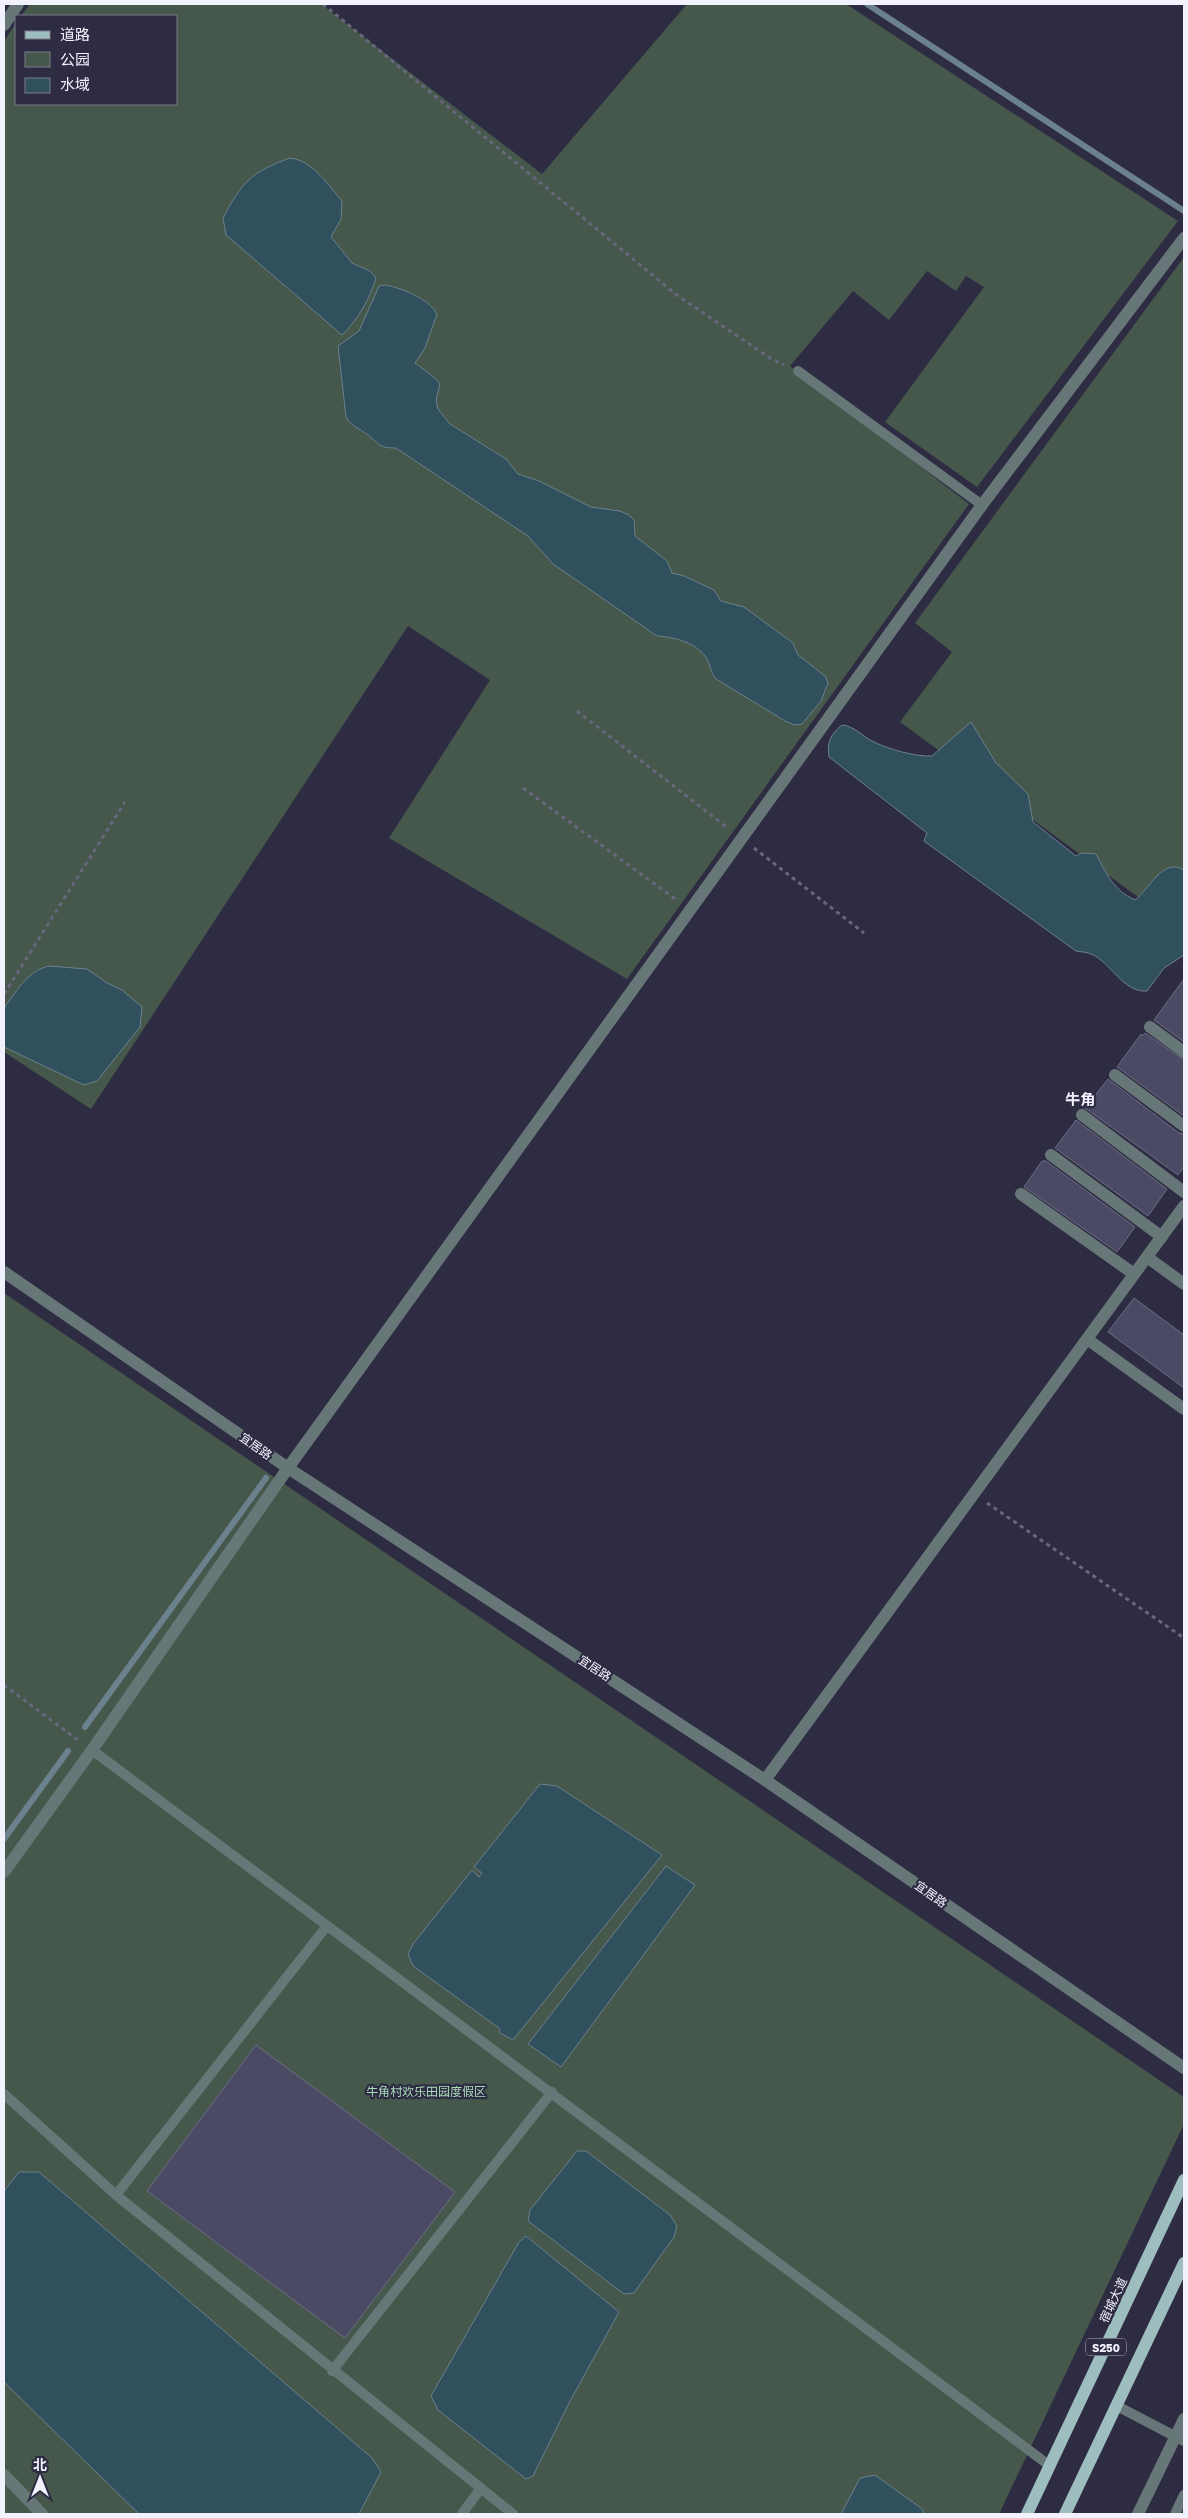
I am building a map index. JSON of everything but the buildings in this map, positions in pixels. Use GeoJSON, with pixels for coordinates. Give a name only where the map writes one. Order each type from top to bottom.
{"type":"FeatureCollection","features":[{"type":"Feature","properties":{"kind":"main road","name":"宿城大道"},"geometry":{"type":"LineString","coordinates":[[1027,2514],[1184,2180]]}},
{"type":"Feature","properties":{"kind":"main road","name":"S250"},"geometry":{"type":"LineString","coordinates":[[1065,2514],[1184,2263]]}},
{"type":"Feature","properties":{"kind":"street"},"geometry":{"type":"LineString","coordinates":[[4,25],[18,4]]}},
{"type":"Feature","properties":{"kind":"street"},"geometry":{"type":"LineString","coordinates":[[4,1872],[92,1750],[288,1468],[982,504],[1184,238]]}},
{"type":"Feature","properties":{"kind":"street"},"geometry":{"type":"LineString","coordinates":[[1150,1027],[1184,1052]]}},
{"type":"Feature","properties":{"kind":"street"},"geometry":{"type":"LineString","coordinates":[[1114,1074],[1184,1126]]}},
{"type":"Feature","properties":{"kind":"street"},"geometry":{"type":"LineString","coordinates":[[1082,1115],[1184,1192]]}},
{"type":"Feature","properties":{"kind":"street"},"geometry":{"type":"LineString","coordinates":[[1051,1155],[1162,1237]]}},
{"type":"Feature","properties":{"kind":"street"},"geometry":{"type":"LineString","coordinates":[[1021,1194],[1134,1274]]}},
{"type":"Feature","properties":{"kind":"street"},"geometry":{"type":"LineString","coordinates":[[765,1780],[1184,1206]]}},
{"type":"Feature","properties":{"kind":"street"},"geometry":{"type":"LineString","coordinates":[[1147,1257],[1184,1284]]}},
{"type":"Feature","properties":{"kind":"street","name":"宜居路"},"geometry":{"type":"LineString","coordinates":[[4,1272],[288,1468],[765,1780],[1184,2068]]}},
{"type":"Feature","properties":{"kind":"street"},"geometry":{"type":"LineString","coordinates":[[1087,1339],[1184,1408]]}},
{"type":"Feature","properties":{"kind":"street"},"geometry":{"type":"LineString","coordinates":[[1138,2514],[1180,2439],[1184,2419]]}},
{"type":"Feature","properties":{"kind":"street"},"geometry":{"type":"LineString","coordinates":[[4,2475],[42,2514]]}},
{"type":"Feature","properties":{"kind":"lane"},"geometry":{"type":"LineString","coordinates":[[798,371],[982,504]]}},
{"type":"Feature","properties":{"kind":"lane"},"geometry":{"type":"LineString","coordinates":[[92,1750],[326,1927],[552,2092],[1050,2466]]}},
{"type":"Feature","properties":{"kind":"lane"},"geometry":{"type":"LineString","coordinates":[[116,2195],[326,1927]]}},
{"type":"Feature","properties":{"kind":"lane"},"geometry":{"type":"LineString","coordinates":[[332,2371],[552,2092]]}},
{"type":"Feature","properties":{"kind":"lane"},"geometry":{"type":"LineString","coordinates":[[4,2094],[116,2195],[332,2371],[513,2514]]}},
{"type":"Feature","properties":{"kind":"lane"},"geometry":{"type":"LineString","coordinates":[[1117,2406],[1180,2439]]}},
{"type":"Feature","properties":{"kind":"lane"},"geometry":{"type":"LineString","coordinates":[[462,2514],[481,2488]]}},
{"type":"Feature","properties":{"kind":"lane"},"geometry":{"type":"LineString","coordinates":[[1175,2514],[1184,2495]]}},
{"type":"Feature","properties":{"kind":"path"},"geometry":{"type":"LineString","coordinates":[[323,4],[678,296],[770,358],[798,371]]}},
{"type":"Feature","properties":{"kind":"path"},"geometry":{"type":"LineString","coordinates":[[577,711],[864,933]]}},
{"type":"Feature","properties":{"kind":"path"},"geometry":{"type":"LineString","coordinates":[[522,788],[690,910]]}},
{"type":"Feature","properties":{"kind":"path"},"geometry":{"type":"LineString","coordinates":[[4,994],[125,802]]}},
{"type":"Feature","properties":{"kind":"path"},"geometry":{"type":"LineString","coordinates":[[974,1494],[1184,1638]]}},
{"type":"Feature","properties":{"kind":"path"},"geometry":{"type":"LineString","coordinates":[[4,1684],[92,1750]]}},
{"type":"Feature","properties":{"kind":"green space"},"geometry":{"type":"Polygon","coordinates":[[[30,4],[321,4],[542,174],[687,4],[846,4],[1178,221],[977,487],[885,422],[984,287],[966,276],[956,291],[927,271],[889,320],[853,291],[790,366],[969,504],[627,979],[389,838],[490,680],[408,626],[91,1109],[4,1052],[4,41],[15,24],[15,105],[178,105],[178,15],[22,15],[30,4]]]}},
{"type":"Feature","properties":{"kind":"green space"},"geometry":{"type":"Polygon","coordinates":[[[1184,257],[1184,931],[900,722],[952,652],[915,623],[1184,257]]]}},
{"type":"Feature","properties":{"kind":"green space","name":"牛角村欢乐田园度假区"},"geometry":{"type":"Polygon","coordinates":[[[4,1293],[1184,2097],[1184,2124],[999,2514],[4,2514],[4,1293]]]}},
{"type":"Feature","properties":{"kind":"water"},"geometry":{"type":"Polygon","coordinates":[[[290,158],[305,163],[312,168],[342,201],[341,219],[331,237],[352,263],[370,271],[376,278],[362,309],[342,335],[226,235],[223,218],[242,187],[266,168],[290,158]]]}},
{"type":"Feature","properties":{"kind":"water"},"geometry":{"type":"Polygon","coordinates":[[[386,285],[421,299],[428,303],[437,314],[425,348],[415,363],[440,384],[436,400],[438,409],[450,424],[506,459],[518,474],[539,481],[591,507],[620,511],[629,515],[634,520],[635,536],[667,561],[672,573],[684,576],[714,590],[721,601],[744,607],[793,643],[798,655],[825,676],[828,683],[821,701],[802,724],[795,725],[785,721],[716,679],[704,655],[693,645],[657,636],[553,564],[528,536],[396,448],[380,445],[351,423],[346,417],[338,346],[359,331],[379,286],[386,285]]]}},
{"type":"Feature","properties":{"kind":"water"},"geometry":{"type":"Polygon","coordinates":[[[971,722],[996,763],[1028,794],[1033,822],[1076,856],[1082,853],[1096,854],[1111,881],[1127,896],[1135,900],[1157,876],[1169,868],[1176,867],[1184,870],[1184,955],[1164,968],[1147,991],[1131,987],[1098,958],[1089,953],[1076,951],[924,841],[927,833],[829,757],[830,739],[842,725],[850,727],[885,747],[910,754],[932,756],[971,722]]]}},
{"type":"Feature","properties":{"kind":"water"},"geometry":{"type":"Polygon","coordinates":[[[49,966],[87,969],[107,983],[122,990],[142,1007],[140,1027],[97,1081],[84,1085],[4,1047],[4,1009],[6,1005],[30,976],[49,966]]]}},
{"type":"Feature","properties":{"kind":"water"},"geometry":{"type":"Polygon","coordinates":[[[540,1784],[557,1786],[662,1855],[513,2040],[500,2033],[499,2028],[413,1966],[408,1954],[413,1944],[472,1870],[479,1877],[482,1873],[474,1867],[540,1784]]]}},
{"type":"Feature","properties":{"kind":"water"},"geometry":{"type":"Polygon","coordinates":[[[666,1866],[695,1885],[561,2067],[528,2044],[666,1866]]]}},
{"type":"Feature","properties":{"kind":"water"},"geometry":{"type":"Polygon","coordinates":[[[577,2151],[586,2151],[670,2215],[677,2226],[674,2237],[634,2293],[624,2294],[528,2221],[530,2210],[577,2151]]]}},
{"type":"Feature","properties":{"kind":"water"},"geometry":{"type":"Polygon","coordinates":[[[19,2172],[39,2172],[372,2458],[381,2472],[359,2514],[139,2514],[4,2382],[4,2191],[19,2172]]]}},
{"type":"Feature","properties":{"kind":"water"},"geometry":{"type":"Polygon","coordinates":[[[526,2236],[619,2312],[569,2403],[533,2476],[526,2479],[438,2410],[431,2396],[519,2242],[526,2236]]]}},
{"type":"Feature","properties":{"kind":"water"},"geometry":{"type":"Polygon","coordinates":[[[875,2475],[921,2508],[925,2514],[841,2514],[860,2478],[875,2475]]]}},
{"type":"Feature","properties":{"kind":"waterway"},"geometry":{"type":"LineString","coordinates":[[867,4],[1184,211]]}},
{"type":"Feature","properties":{"kind":"waterway"},"geometry":{"type":"LineString","coordinates":[[85,1727],[266,1478]]}},
{"type":"Feature","properties":{"kind":"waterway"},"geometry":{"type":"LineString","coordinates":[[4,1839],[68,1751]]}},
{"type":"Feature","properties":{"kind":"district","name":"牛角"},"geometry":{"type":"Point","coordinates":[1080,1099]}}]}
